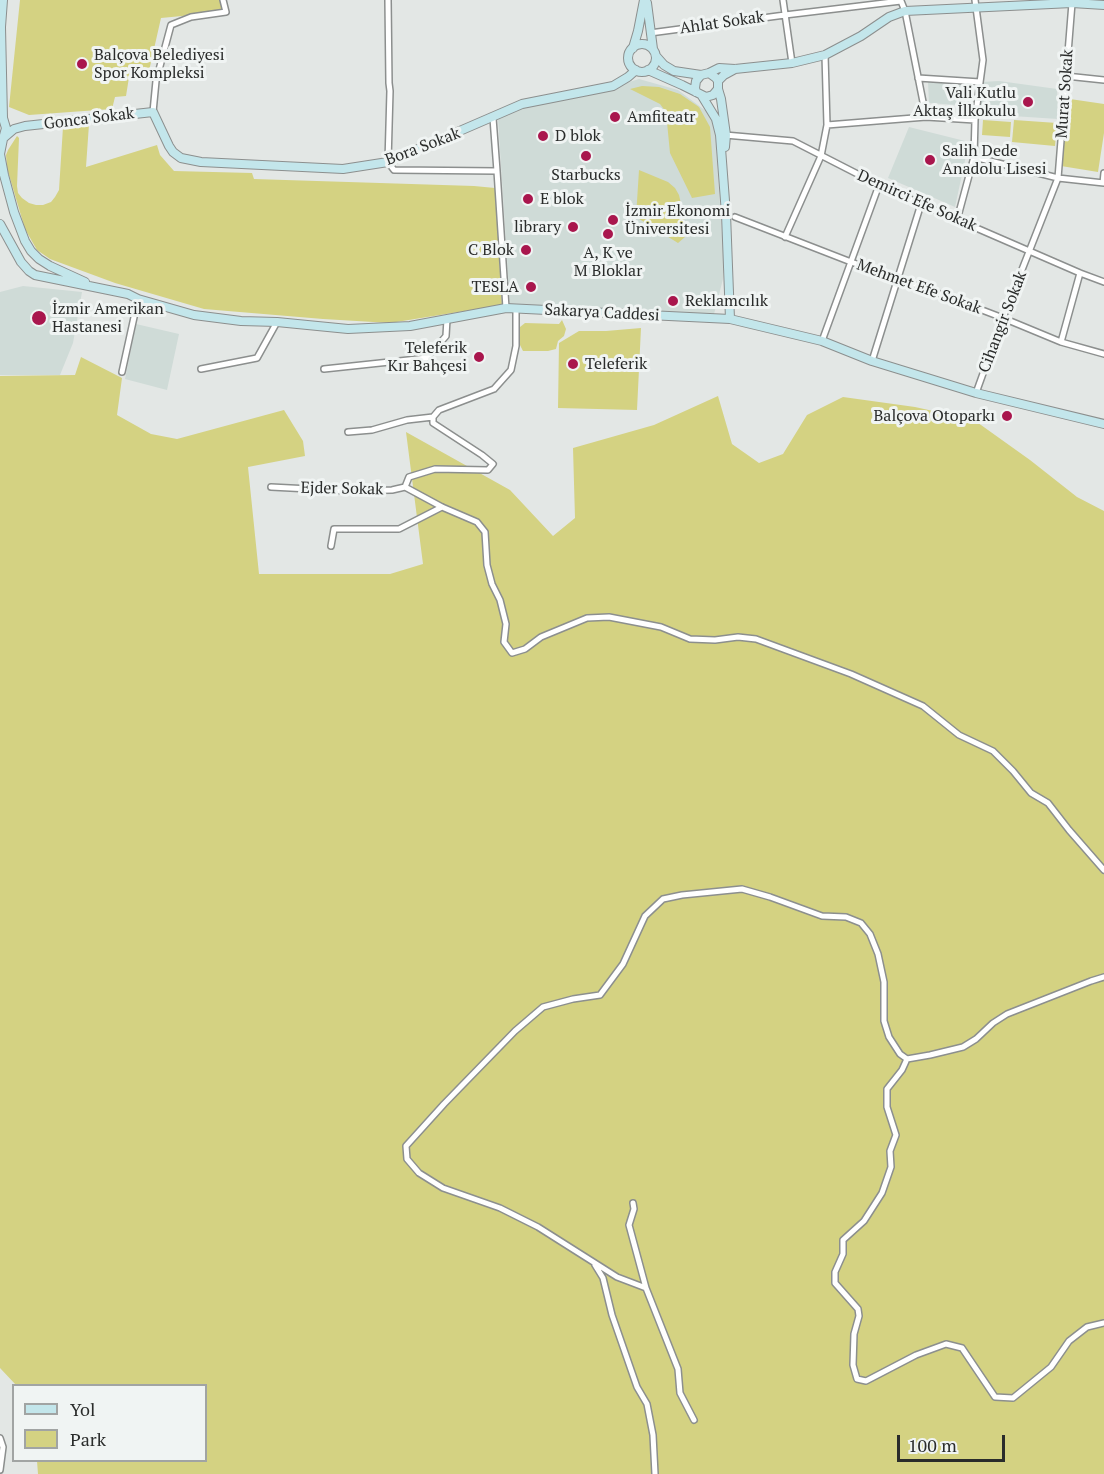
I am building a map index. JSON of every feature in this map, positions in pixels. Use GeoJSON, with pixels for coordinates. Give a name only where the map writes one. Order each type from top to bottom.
{"type":"FeatureCollection","features":[{"type":"Feature","properties":{"kind":"main road","name":"Sakarya Caddesi"},"geometry":{"type":"LineString","coordinates":[[3,0],[1,116],[6,128],[1,140],[0,154],[14,212],[25,241],[39,259],[92,286]]}},
{"type":"Feature","properties":{"kind":"main road"},"geometry":{"type":"LineString","coordinates":[[645,0],[655,53],[654,64],[648,70]]}},
{"type":"Feature","properties":{"kind":"main road"},"geometry":{"type":"LineString","coordinates":[[645,0],[629,56],[630,64],[636,70],[648,70],[706,97],[714,95],[724,75],[735,69]]}},
{"type":"Feature","properties":{"kind":"main road"},"geometry":{"type":"LineString","coordinates":[[723,135],[716,119],[695,88],[696,81],[719,68],[735,69],[792,63],[825,55],[861,36],[889,17],[905,11],[975,4],[1046,2],[1104,5]]}},
{"type":"Feature","properties":{"kind":"main road"},"geometry":{"type":"LineString","coordinates":[[633,48],[645,44],[664,65],[674,71],[713,75],[718,85],[723,135],[730,319]]}},
{"type":"Feature","properties":{"kind":"main road","name":"Bora Sokak"},"geometry":{"type":"LineString","coordinates":[[153,112],[169,146],[181,158],[343,170],[388,162],[522,104],[613,86],[636,70]]}},
{"type":"Feature","properties":{"kind":"main road","name":"Gonca Sokak"},"geometry":{"type":"LineString","coordinates":[[25,126],[153,112]]}},
{"type":"Feature","properties":{"kind":"main road"},"geometry":{"type":"LineString","coordinates":[[1,116],[25,126]]}},
{"type":"Feature","properties":{"kind":"main road"},"geometry":{"type":"LineString","coordinates":[[1,140],[14,129],[25,126]]}},
{"type":"Feature","properties":{"kind":"main road","name":"Sakarya Caddesi"},"geometry":{"type":"LineString","coordinates":[[0,224],[21,262],[29,271],[43,277],[128,294],[194,315],[348,329],[410,326],[506,308],[730,319],[822,341],[872,361],[976,393],[1103,422]]}},
{"type":"Feature","properties":{"kind":"street"},"geometry":{"type":"LineString","coordinates":[[153,112],[156,81],[171,25],[190,17],[226,12],[222,0]]}},
{"type":"Feature","properties":{"kind":"street"},"geometry":{"type":"LineString","coordinates":[[388,0],[390,91],[388,162],[394,170],[497,171]]}},
{"type":"Feature","properties":{"kind":"street"},"geometry":{"type":"LineString","coordinates":[[783,0],[792,63]]}},
{"type":"Feature","properties":{"kind":"street"},"geometry":{"type":"LineString","coordinates":[[902,1],[926,117]]}},
{"type":"Feature","properties":{"kind":"street","name":"Ahlat Sokak"},"geometry":{"type":"LineString","coordinates":[[650,33],[902,1]]}},
{"type":"Feature","properties":{"kind":"street"},"geometry":{"type":"LineString","coordinates":[[885,2],[889,17]]}},
{"type":"Feature","properties":{"kind":"street","name":"Murat Sokak"},"geometry":{"type":"LineString","coordinates":[[1030,251],[1058,178],[1072,3]]}},
{"type":"Feature","properties":{"kind":"street"},"geometry":{"type":"LineString","coordinates":[[957,220],[974,158],[975,120],[983,60],[975,4]]}},
{"type":"Feature","properties":{"kind":"street"},"geometry":{"type":"LineString","coordinates":[[784,237],[820,156],[827,125],[825,55]]}},
{"type":"Feature","properties":{"kind":"street"},"geometry":{"type":"LineString","coordinates":[[1066,76],[1104,80]]}},
{"type":"Feature","properties":{"kind":"street"},"geometry":{"type":"LineString","coordinates":[[918,78],[980,82]]}},
{"type":"Feature","properties":{"kind":"street"},"geometry":{"type":"LineString","coordinates":[[827,125],[926,117],[975,120]]}},
{"type":"Feature","properties":{"kind":"street"},"geometry":{"type":"LineString","coordinates":[[493,118],[506,308]]}},
{"type":"Feature","properties":{"kind":"street","name":"Demirci Efe Sokak"},"geometry":{"type":"LineString","coordinates":[[723,135],[793,141],[921,204],[1080,273],[1104,280]]}},
{"type":"Feature","properties":{"kind":"street"},"geometry":{"type":"LineString","coordinates":[[974,158],[1058,178],[1103,183],[1104,173]]}},
{"type":"Feature","properties":{"kind":"street"},"geometry":{"type":"LineString","coordinates":[[822,341],[879,185]]}},
{"type":"Feature","properties":{"kind":"street"},"geometry":{"type":"LineString","coordinates":[[872,361],[921,204]]}},
{"type":"Feature","properties":{"kind":"street","name":"Mehmet Efe Sokak"},"geometry":{"type":"LineString","coordinates":[[735,217],[1061,342],[1104,354]]}},
{"type":"Feature","properties":{"kind":"street","name":"Cihangir Sokak"},"geometry":{"type":"LineString","coordinates":[[976,393],[1030,251]]}},
{"type":"Feature","properties":{"kind":"street"},"geometry":{"type":"LineString","coordinates":[[1061,342],[1080,273]]}},
{"type":"Feature","properties":{"kind":"street"},"geometry":{"type":"LineString","coordinates":[[122,372],[138,299]]}},
{"type":"Feature","properties":{"kind":"street"},"geometry":{"type":"LineString","coordinates":[[348,432],[372,430],[406,420],[433,417],[439,410],[494,389],[511,370],[516,346],[516,309]]}},
{"type":"Feature","properties":{"kind":"street"},"geometry":{"type":"LineString","coordinates":[[324,369],[427,358],[446,336],[447,319]]}},
{"type":"Feature","properties":{"kind":"street"},"geometry":{"type":"LineString","coordinates":[[201,369],[257,358],[277,322]]}},
{"type":"Feature","properties":{"kind":"street","name":"Ejder Sokak"},"geometry":{"type":"LineString","coordinates":[[271,487],[348,491],[392,490],[405,487],[409,477],[435,469],[488,470],[493,464],[433,423],[433,417]]}},
{"type":"Feature","properties":{"kind":"street"},"geometry":{"type":"LineString","coordinates":[[405,487],[442,507],[477,522],[485,532],[487,565],[506,624],[504,642],[512,653],[525,649],[540,637],[587,618],[609,617],[661,627],[690,639],[715,640],[738,637],[756,639],[851,674],[923,705],[959,735],[993,751],[1031,793],[1048,803],[1104,870]]}},
{"type":"Feature","properties":{"kind":"street"},"geometry":{"type":"LineString","coordinates":[[331,546],[334,529],[399,529],[442,507]]}},
{"type":"Feature","properties":{"kind":"street"},"geometry":{"type":"LineString","coordinates":[[646,1288],[617,1277],[538,1227],[509,1213],[443,1188],[419,1173],[407,1159],[406,1146],[515,1031],[543,1007],[600,994],[622,964],[645,916],[663,899],[682,894],[742,889],[822,916],[846,917],[861,923],[870,934],[878,954],[884,982],[884,1021],[889,1037],[900,1054],[907,1059],[963,1047],[1007,1014],[1104,977]]}},
{"type":"Feature","properties":{"kind":"street"},"geometry":{"type":"LineString","coordinates":[[907,1059],[902,1070],[887,1089],[886,1107],[896,1135],[890,1151],[891,1167],[882,1193],[864,1221],[843,1240],[843,1254],[836,1272],[836,1283],[858,1309],[860,1317],[854,1334],[856,1379],[866,1381],[916,1355],[946,1344],[962,1348],[995,1396],[1013,1398],[1051,1367],[1069,1341],[1087,1327],[1104,1323]]}},
{"type":"Feature","properties":{"kind":"street"},"geometry":{"type":"LineString","coordinates":[[633,1203],[634,1209],[629,1225],[646,1288],[678,1370],[680,1393],[694,1420]]}},
{"type":"Feature","properties":{"kind":"street"},"geometry":{"type":"LineString","coordinates":[[592,1261],[603,1278],[612,1315],[637,1387],[647,1404],[653,1435],[655,1474]]}},
{"type":"Feature","properties":{"kind":"street"},"geometry":{"type":"LineString","coordinates":[[0,1437],[3,1447],[0,1470]]}},
{"type":"Feature","properties":{"kind":"shaded area","name":"İzmir Ekonomi Üniversitesi"},"geometry":{"type":"Polygon","coordinates":[[[639,79],[678,90],[714,117],[724,264],[723,279],[713,318],[510,305],[498,119],[523,107],[600,91],[639,79]]]}},
{"type":"Feature","properties":{"kind":"shaded area","name":"Vali Kutlu Aktaş İlkokulu"},"geometry":{"type":"Polygon","coordinates":[[[999,81],[1057,89],[1058,119],[980,116],[982,82],[999,81]]]}},
{"type":"Feature","properties":{"kind":"shaded area"},"geometry":{"type":"Polygon","coordinates":[[[928,82],[970,85],[970,106],[929,103],[928,82]]]}},
{"type":"Feature","properties":{"kind":"shaded area","name":"Salih Dede Anadolu Lisesi"},"geometry":{"type":"Polygon","coordinates":[[[909,127],[969,142],[955,207],[888,178],[909,127]]]}},
{"type":"Feature","properties":{"kind":"shaded area","name":"İzmir Amerikan Hastanesi"},"geometry":{"type":"Polygon","coordinates":[[[23,286],[82,292],[73,343],[60,375],[0,375],[0,292],[23,286]]]}},
{"type":"Feature","properties":{"kind":"shaded area"},"geometry":{"type":"Polygon","coordinates":[[[136,324],[179,334],[167,390],[125,379],[136,324]]]}},
{"type":"Feature","properties":{"kind":"green space","name":"Balçova Belediyesi Spor Kompleksi"},"geometry":{"type":"Polygon","coordinates":[[[20,0],[220,0],[224,12],[161,18],[149,71],[130,71],[126,96],[115,97],[112,109],[29,115],[9,107],[20,0]]]}},
{"type":"Feature","properties":{"kind":"green space"},"geometry":{"type":"Polygon","coordinates":[[[642,86],[659,87],[680,94],[699,107],[710,127],[715,194],[692,198],[670,153],[666,112],[660,104],[630,89],[642,86]]]}},
{"type":"Feature","properties":{"kind":"green space"},"geometry":{"type":"Polygon","coordinates":[[[1070,99],[1104,104],[1104,133],[1098,172],[1061,166],[1070,99]]]}},
{"type":"Feature","properties":{"kind":"green space"},"geometry":{"type":"Polygon","coordinates":[[[983,120],[1011,122],[1010,137],[982,135],[983,120]]]}},
{"type":"Feature","properties":{"kind":"green space"},"geometry":{"type":"Polygon","coordinates":[[[1014,120],[1057,123],[1055,146],[1012,142],[1014,120]]]}},
{"type":"Feature","properties":{"kind":"green space"},"geometry":{"type":"Polygon","coordinates":[[[89,124],[86,167],[157,145],[160,155],[174,171],[252,173],[254,179],[495,188],[502,305],[390,323],[204,309],[115,283],[50,259],[37,250],[25,229],[7,168],[6,155],[17,136],[19,138],[18,193],[29,203],[43,205],[51,202],[59,190],[63,127],[89,124]]]}},
{"type":"Feature","properties":{"kind":"green space"},"geometry":{"type":"Polygon","coordinates":[[[639,170],[668,182],[679,195],[685,237],[678,243],[636,217],[639,170]]]}},
{"type":"Feature","properties":{"kind":"green space"},"geometry":{"type":"Polygon","coordinates":[[[562,320],[566,329],[556,349],[523,351],[518,338],[520,327],[525,323],[559,324],[562,320]]]}},
{"type":"Feature","properties":{"kind":"green space"},"geometry":{"type":"Polygon","coordinates":[[[641,328],[637,410],[558,408],[559,343],[579,331],[641,328]]]}},
{"type":"Feature","properties":{"kind":"green space"},"geometry":{"type":"Polygon","coordinates":[[[81,357],[122,378],[117,415],[151,434],[177,439],[284,410],[303,441],[305,456],[248,467],[259,574],[390,574],[423,564],[406,432],[510,490],[553,536],[575,518],[573,448],[654,425],[718,396],[732,444],[759,463],[783,454],[807,415],[843,397],[915,407],[974,420],[1077,497],[1104,511],[1104,1474],[38,1474],[37,1462],[207,1462],[207,1384],[15,1384],[0,1368],[0,376],[75,375],[81,357]]]}},
{"type":"Feature","properties":{"kind":"place","name":"Balçova Belediyesi Spor Kompleksi"},"geometry":{"type":"Point","coordinates":[82,64]}},
{"type":"Feature","properties":{"kind":"place","name":"Vali Kutlu Aktaş İlkokulu"},"geometry":{"type":"Point","coordinates":[1028,102]}},
{"type":"Feature","properties":{"kind":"place","name":"Amfiteatr"},"geometry":{"type":"Point","coordinates":[615,117]}},
{"type":"Feature","properties":{"kind":"place","name":"D blok"},"geometry":{"type":"Point","coordinates":[543,136]}},
{"type":"Feature","properties":{"kind":"place","name":"Starbucks"},"geometry":{"type":"Point","coordinates":[586,156]}},
{"type":"Feature","properties":{"kind":"place","name":"Salih Dede Anadolu Lisesi"},"geometry":{"type":"Point","coordinates":[930,160]}},
{"type":"Feature","properties":{"kind":"place","name":"E blok"},"geometry":{"type":"Point","coordinates":[528,199]}},
{"type":"Feature","properties":{"kind":"place","name":"İzmir Ekonomi Üniversitesi"},"geometry":{"type":"Point","coordinates":[613,220]}},
{"type":"Feature","properties":{"kind":"place","name":"library"},"geometry":{"type":"Point","coordinates":[573,227]}},
{"type":"Feature","properties":{"kind":"place","name":"A, K ve M Bloklar"},"geometry":{"type":"Point","coordinates":[608,234]}},
{"type":"Feature","properties":{"kind":"place","name":"C Blok"},"geometry":{"type":"Point","coordinates":[526,250]}},
{"type":"Feature","properties":{"kind":"place","name":"TESLA"},"geometry":{"type":"Point","coordinates":[531,287]}},
{"type":"Feature","properties":{"kind":"place","name":"Reklamcılık"},"geometry":{"type":"Point","coordinates":[673,301]}},
{"type":"Feature","properties":{"kind":"place","name":"İzmir Amerikan Hastanesi"},"geometry":{"type":"Point","coordinates":[39,318]}},
{"type":"Feature","properties":{"kind":"place","name":"Teleferik Kır Bahçesi"},"geometry":{"type":"Point","coordinates":[479,357]}},
{"type":"Feature","properties":{"kind":"place","name":"Teleferik"},"geometry":{"type":"Point","coordinates":[573,364]}},
{"type":"Feature","properties":{"kind":"place","name":"Balçova Otoparkı"},"geometry":{"type":"Point","coordinates":[1007,416]}}]}
